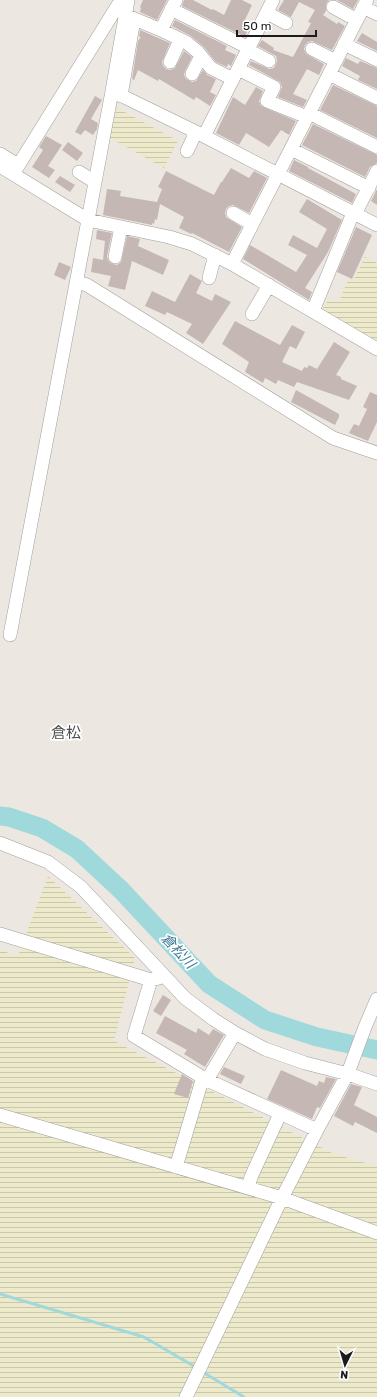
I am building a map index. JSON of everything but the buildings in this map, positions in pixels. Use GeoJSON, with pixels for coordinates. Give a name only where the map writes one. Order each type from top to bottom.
{"type":"FeatureCollection","features":[{"type":"Feature","properties":{"kind":"street"},"geometry":{"type":"LineString","coordinates":[[15,169],[118,5],[124,0]]}},
{"type":"Feature","properties":{"kind":"street"},"geometry":{"type":"LineString","coordinates":[[10,635],[95,182],[116,94],[130,17],[128,0]]}},
{"type":"Feature","properties":{"kind":"street"},"geometry":{"type":"LineString","coordinates":[[187,151],[200,134],[235,74],[273,0]]}},
{"type":"Feature","properties":{"kind":"street"},"geometry":{"type":"LineString","coordinates":[[232,264],[365,3],[377,14]]}},
{"type":"Feature","properties":{"kind":"street"},"geometry":{"type":"LineString","coordinates":[[161,30],[174,4],[269,60]]}},
{"type":"Feature","properties":{"kind":"street"},"geometry":{"type":"LineString","coordinates":[[333,7],[357,20]]}},
{"type":"Feature","properties":{"kind":"street"},"geometry":{"type":"LineString","coordinates":[[267,13],[286,23]]}},
{"type":"Feature","properties":{"kind":"street"},"geometry":{"type":"LineString","coordinates":[[130,17],[186,42],[211,68],[274,87],[267,101],[308,115],[377,147]]}},
{"type":"Feature","properties":{"kind":"street"},"geometry":{"type":"LineString","coordinates":[[170,62],[180,40]]}},
{"type":"Feature","properties":{"kind":"street"},"geometry":{"type":"LineString","coordinates":[[344,44],[377,60]]}},
{"type":"Feature","properties":{"kind":"street"},"geometry":{"type":"LineString","coordinates":[[312,49],[336,61]]}},
{"type":"Feature","properties":{"kind":"street"},"geometry":{"type":"LineString","coordinates":[[192,74],[201,56]]}},
{"type":"Feature","properties":{"kind":"street"},"geometry":{"type":"LineString","coordinates":[[329,74],[377,98]]}},
{"type":"Feature","properties":{"kind":"street"},"geometry":{"type":"LineString","coordinates":[[116,94],[200,134],[377,225]]}},
{"type":"Feature","properties":{"kind":"street"},"geometry":{"type":"LineString","coordinates":[[291,148],[374,181],[354,213],[313,311]]}},
{"type":"Feature","properties":{"kind":"street"},"geometry":{"type":"LineString","coordinates":[[0,154],[15,169],[88,220],[169,237],[192,244],[232,264],[377,349]]}},
{"type":"Feature","properties":{"kind":"street"},"geometry":{"type":"LineString","coordinates":[[0,166],[15,169]]}},
{"type":"Feature","properties":{"kind":"street"},"geometry":{"type":"LineString","coordinates":[[78,172],[95,182]]}},
{"type":"Feature","properties":{"kind":"street"},"geometry":{"type":"LineString","coordinates":[[233,214],[252,224]]}},
{"type":"Feature","properties":{"kind":"street"},"geometry":{"type":"LineString","coordinates":[[115,257],[120,227]]}},
{"type":"Feature","properties":{"kind":"street"},"geometry":{"type":"LineString","coordinates":[[209,278],[215,255]]}},
{"type":"Feature","properties":{"kind":"street"},"geometry":{"type":"LineString","coordinates":[[77,282],[87,285],[333,438],[377,454]]}},
{"type":"Feature","properties":{"kind":"street"},"geometry":{"type":"LineString","coordinates":[[252,314],[269,285]]}},
{"type":"Feature","properties":{"kind":"street"},"geometry":{"type":"LineString","coordinates":[[0,843],[48,862],[81,887],[185,998],[213,1019],[265,1049],[305,1063],[348,1073],[377,1084]]}},
{"type":"Feature","properties":{"kind":"street"},"geometry":{"type":"LineString","coordinates":[[0,934],[151,980],[165,976]]}},
{"type":"Feature","properties":{"kind":"street"},"geometry":{"type":"LineString","coordinates":[[151,980],[134,1036],[205,1079],[316,1130]]}},
{"type":"Feature","properties":{"kind":"street"},"geometry":{"type":"LineString","coordinates":[[186,1397],[316,1130],[348,1073],[369,1027],[377,999]]}},
{"type":"Feature","properties":{"kind":"street"},"geometry":{"type":"LineString","coordinates":[[176,1167],[205,1079],[235,1032]]}},
{"type":"Feature","properties":{"kind":"street"},"geometry":{"type":"LineString","coordinates":[[248,1188],[251,1177],[280,1114]]}},
{"type":"Feature","properties":{"kind":"street"},"geometry":{"type":"LineString","coordinates":[[0,1115],[282,1198],[377,1232]]}},
{"type":"Feature","properties":{"kind":"shaded area"},"geometry":{"type":"Polygon","coordinates":[[[116,107],[178,141],[164,168],[110,138],[116,107]]]}},
{"type":"Feature","properties":{"kind":"shaded area"},"geometry":{"type":"Polygon","coordinates":[[[365,257],[377,263],[377,341],[322,310],[329,299],[339,302],[348,280],[353,281],[365,257]]]}},
{"type":"Feature","properties":{"kind":"shaded area"},"geometry":{"type":"Polygon","coordinates":[[[48,876],[135,958],[114,1041],[334,1154],[377,1166],[377,1397],[0,1397],[0,950],[18,956],[48,876]]]}},
{"type":"Feature","properties":{"kind":"waterway","name":"倉松川"},"geometry":{"type":"LineString","coordinates":[[0,816],[9,817],[42,828],[77,849],[121,890],[209,984],[265,1020],[317,1037],[377,1050]]}},
{"type":"Feature","properties":{"kind":"waterway"},"geometry":{"type":"LineString","coordinates":[[0,1294],[144,1337],[197,1368]]}},
{"type":"Feature","properties":{"kind":"waterway"},"geometry":{"type":"LineString","coordinates":[[201,1371],[244,1397]]}},
{"type":"Feature","properties":{"kind":"district","name":"倉松"},"geometry":{"type":"Point","coordinates":[66,733]}}]}
